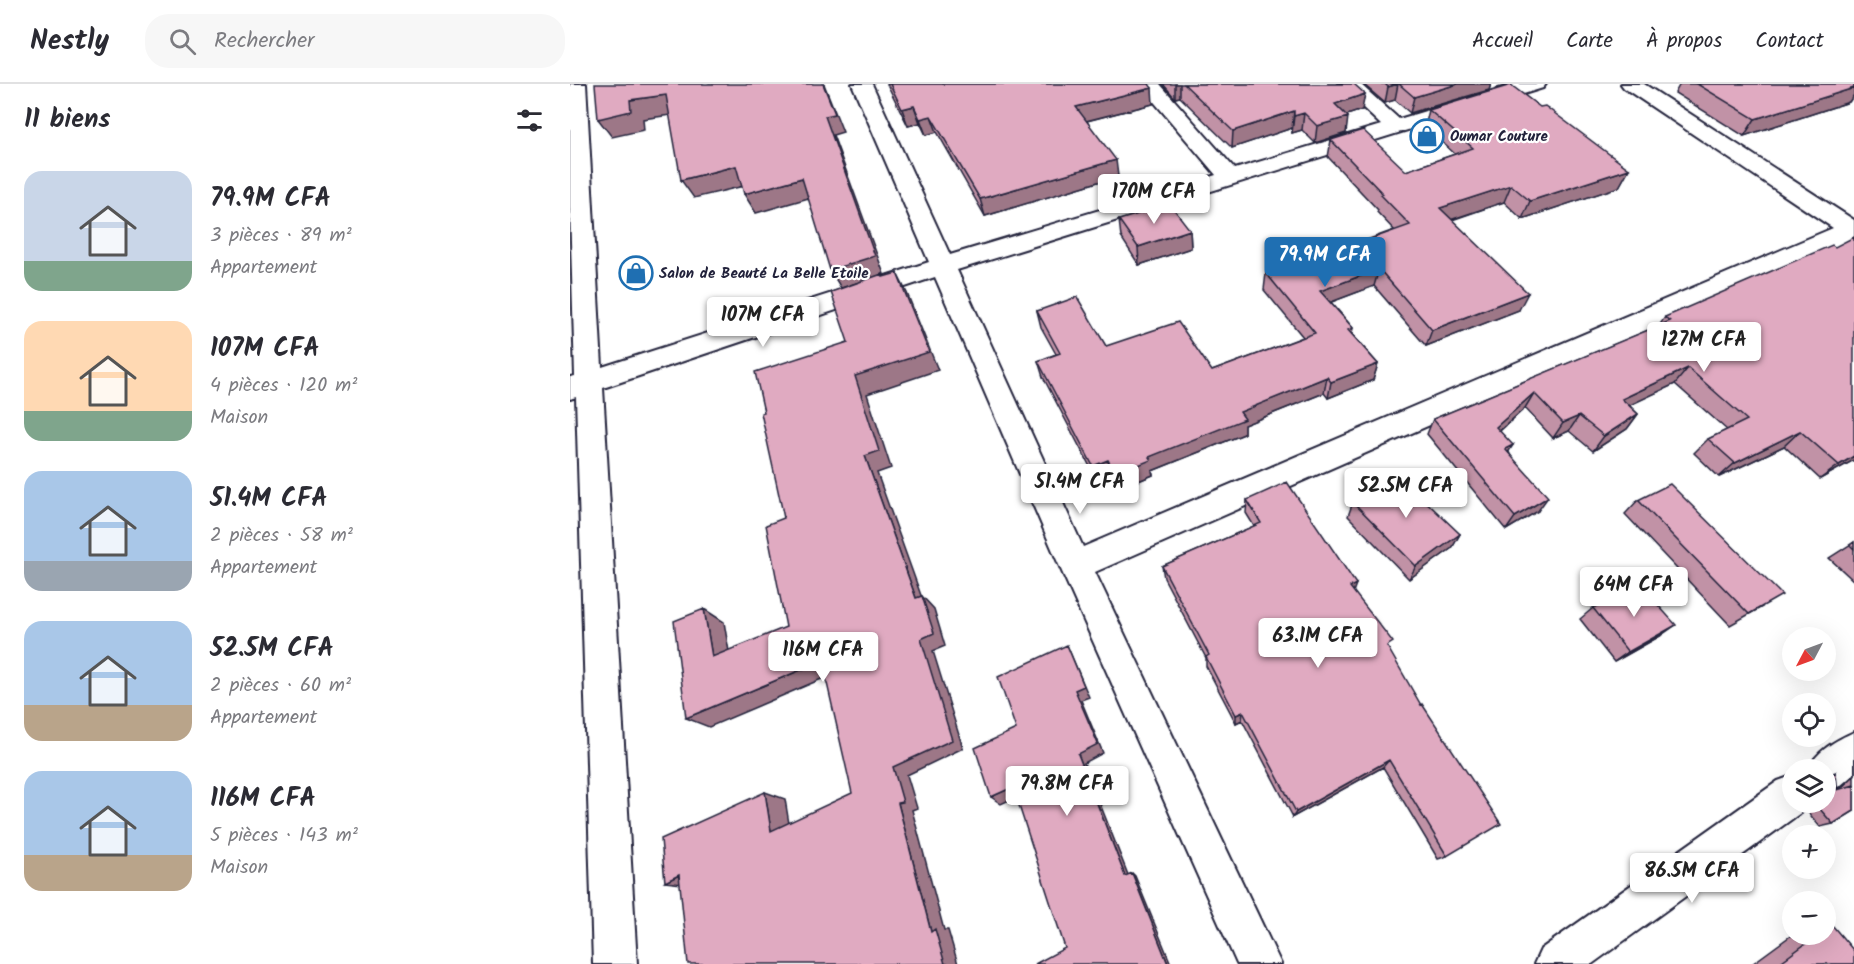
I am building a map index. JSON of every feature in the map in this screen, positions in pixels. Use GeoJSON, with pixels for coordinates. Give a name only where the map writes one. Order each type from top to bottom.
{"type":"FeatureCollection","features":[{"type":"Feature","properties":{"kind":"street"},"geometry":{"type":"LineString","coordinates":[[576,84],[580,385],[615,964]]}},
{"type":"Feature","properties":{"kind":"street"},"geometry":{"type":"LineString","coordinates":[[862,84],[1075,565],[1259,964]]}},
{"type":"Feature","properties":{"kind":"street"},"geometry":{"type":"LineString","coordinates":[[1149,84],[1230,177]]}},
{"type":"Feature","properties":{"kind":"street"},"geometry":{"type":"LineString","coordinates":[[1348,84],[1394,126]]}},
{"type":"Feature","properties":{"kind":"street"},"geometry":{"type":"LineString","coordinates":[[580,385],[942,266],[1536,84]]}},
{"type":"Feature","properties":{"kind":"street"},"geometry":{"type":"LineString","coordinates":[[1631,84],[1852,230]]}},
{"type":"Feature","properties":{"kind":"street"},"geometry":{"type":"LineString","coordinates":[[1075,565],[1852,230]]}},
{"type":"Feature","properties":{"kind":"street"},"geometry":{"type":"LineString","coordinates":[[1836,764],[1854,751]]}},
{"type":"Feature","properties":{"kind":"street"},"geometry":{"type":"LineString","coordinates":[[1557,964],[1782,802]]}},
{"type":"Feature","properties":{"kind":"building"},"geometry":{"type":"Polygon","coordinates":[[[595,84],[823,84],[835,114],[825,116],[875,256],[830,270],[802,178],[744,194],[736,166],[681,180],[666,95],[630,100],[631,111],[598,119],[595,84]]]}},
{"type":"Feature","properties":{"kind":"building"},"geometry":{"type":"Polygon","coordinates":[[[890,84],[1149,84],[1152,88],[1076,107],[1116,160],[980,199],[931,116],[920,119],[914,106],[902,109],[890,84]]]}},
{"type":"Feature","properties":{"kind":"building"},"geometry":{"type":"Polygon","coordinates":[[[1184,84],[1354,84],[1365,94],[1335,104],[1348,117],[1317,126],[1304,113],[1294,116],[1294,111],[1233,131],[1184,84]]]}},
{"type":"Feature","properties":{"kind":"building"},"geometry":{"type":"Polygon","coordinates":[[[1399,84],[1458,84],[1414,97],[1399,84]]]}},
{"type":"Feature","properties":{"kind":"building"},"geometry":{"type":"Polygon","coordinates":[[[1697,84],[1854,84],[1854,88],[1755,119],[1697,84]]]}},
{"type":"Feature","properties":{"kind":"building"},"geometry":{"type":"Polygon","coordinates":[[[1511,85],[1540,107],[1545,106],[1629,169],[1530,201],[1511,185],[1440,208],[1528,293],[1432,330],[1379,269],[1320,291],[1353,328],[1348,330],[1378,364],[1331,382],[1327,377],[1240,412],[1245,419],[1149,457],[1151,460],[1116,474],[1108,460],[1093,466],[1038,361],[1060,353],[1037,311],[1077,297],[1106,346],[1178,322],[1212,371],[1315,333],[1266,273],[1296,262],[1298,265],[1410,225],[1331,140],[1363,130],[1406,171],[1473,148],[1429,110],[1511,85]]]}},
{"type":"Feature","properties":{"kind":"building"},"geometry":{"type":"Polygon","coordinates":[[[1170,204],[1190,230],[1138,247],[1119,220],[1170,204]]]}},
{"type":"Feature","properties":{"kind":"building"},"geometry":{"type":"Polygon","coordinates":[[[1854,237],[1854,456],[1839,465],[1800,431],[1735,463],[1708,439],[1747,420],[1688,368],[1622,399],[1638,414],[1604,436],[1579,416],[1563,423],[1534,393],[1496,427],[1513,445],[1505,449],[1548,497],[1515,517],[1433,419],[1670,321],[1665,317],[1832,245],[1835,247],[1854,237]]]}},
{"type":"Feature","properties":{"kind":"building"},"geometry":{"type":"Polygon","coordinates":[[[897,273],[929,352],[855,376],[879,451],[865,456],[916,598],[922,596],[934,633],[921,639],[952,740],[893,767],[903,802],[898,803],[931,932],[935,929],[945,964],[688,964],[679,875],[665,882],[661,839],[765,792],[771,831],[852,793],[822,661],[686,718],[674,621],[704,609],[712,657],[786,627],[766,525],[784,518],[761,413],[764,412],[755,372],[848,342],[831,292],[882,274],[883,277],[897,273]]]}},
{"type":"Feature","properties":{"kind":"building"},"geometry":{"type":"Polygon","coordinates":[[[1396,473],[1460,534],[1416,566],[1353,502],[1396,473]]]}},
{"type":"Feature","properties":{"kind":"building"},"geometry":{"type":"Polygon","coordinates":[[[1287,482],[1356,584],[1350,587],[1393,642],[1387,646],[1421,705],[1501,824],[1447,856],[1389,760],[1296,812],[1243,712],[1236,715],[1206,657],[1209,655],[1162,566],[1261,523],[1247,500],[1287,482]]]}},
{"type":"Feature","properties":{"kind":"building"},"geometry":{"type":"Polygon","coordinates":[[[1670,484],[1782,595],[1749,614],[1638,500],[1670,484]]]}},
{"type":"Feature","properties":{"kind":"building"},"geometry":{"type":"Polygon","coordinates":[[[1639,584],[1676,625],[1628,652],[1593,608],[1639,584]]]}},
{"type":"Feature","properties":{"kind":"building"},"geometry":{"type":"Polygon","coordinates":[[[1067,645],[1084,686],[1075,690],[1098,744],[1078,754],[1125,876],[1132,873],[1168,964],[1035,964],[1065,948],[1013,787],[991,797],[975,748],[1016,729],[998,677],[1067,645]]]}},
{"type":"Feature","properties":{"kind":"building"},"geometry":{"type":"Polygon","coordinates":[[[1836,772],[1837,790],[1854,785],[1854,811],[1833,824],[1823,813],[1836,813],[1836,772]]]}},
{"type":"Feature","properties":{"kind":"building"},"geometry":{"type":"Polygon","coordinates":[[[1836,930],[1854,951],[1854,964],[1778,964],[1804,945],[1836,945],[1836,930]]]}},
{"type":"Feature","properties":{"kind":"place","name":"Oumar Couture"},"geometry":{"type":"Point","coordinates":[1427,136]}},
{"type":"Feature","properties":{"kind":"place","name":"Salon de Beauté La Belle Etoile"},"geometry":{"type":"Point","coordinates":[636,273]}}]}
